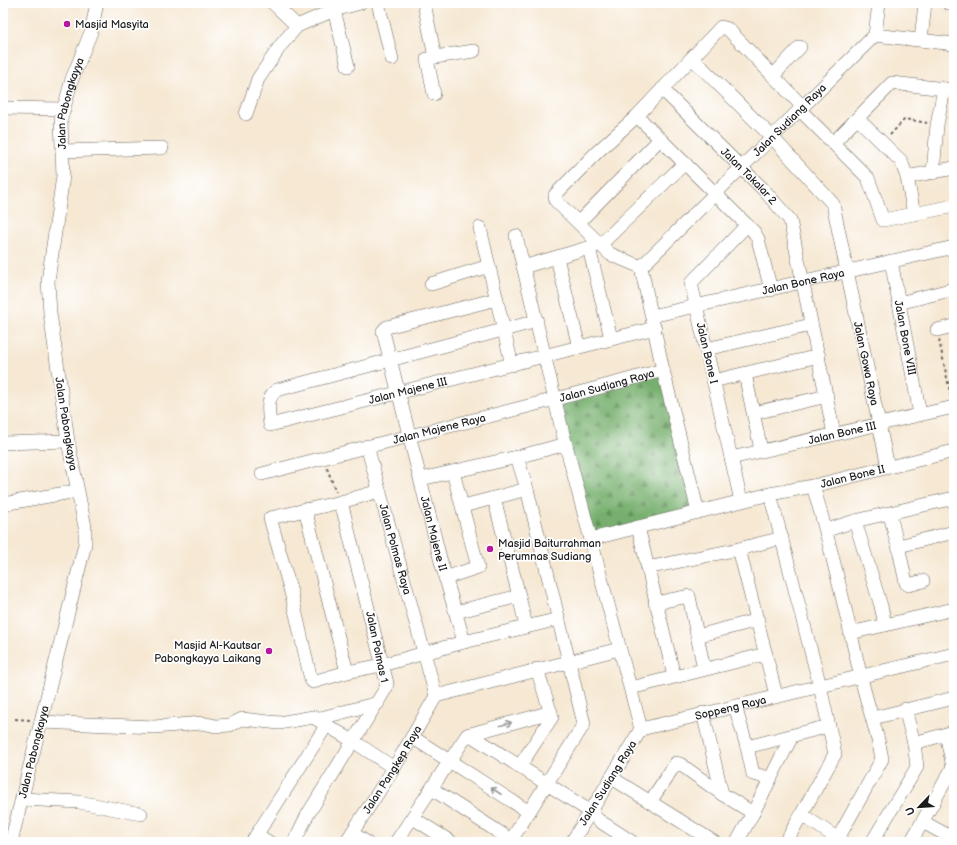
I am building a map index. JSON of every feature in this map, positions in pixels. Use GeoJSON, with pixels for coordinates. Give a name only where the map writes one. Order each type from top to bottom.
{"type":"FeatureCollection","features":[{"type":"Feature","properties":{"kind":"street","name":"Jalan Pabongkayya"},"geometry":{"type":"LineString","coordinates":[[11,842],[85,544],[85,527],[68,441],[50,313],[48,281],[63,176],[61,119],[72,79],[91,32],[97,3]]}},
{"type":"Feature","properties":{"kind":"street"},"geometry":{"type":"LineString","coordinates":[[273,3],[297,26]]}},
{"type":"Feature","properties":{"kind":"street"},"geometry":{"type":"LineString","coordinates":[[378,3],[392,59]]}},
{"type":"Feature","properties":{"kind":"street"},"geometry":{"type":"LineString","coordinates":[[424,3],[435,57]]}},
{"type":"Feature","properties":{"kind":"street"},"geometry":{"type":"LineString","coordinates":[[879,3],[875,35],[954,44]]}},
{"type":"Feature","properties":{"kind":"street"},"geometry":{"type":"LineString","coordinates":[[921,40],[925,3]]}},
{"type":"Feature","properties":{"kind":"street"},"geometry":{"type":"LineString","coordinates":[[948,3],[954,3]]}},
{"type":"Feature","properties":{"kind":"street"},"geometry":{"type":"LineString","coordinates":[[246,114],[258,79],[281,45],[297,26],[334,10],[353,4]]}},
{"type":"Feature","properties":{"kind":"street"},"geometry":{"type":"LineString","coordinates":[[334,10],[348,66]]}},
{"type":"Feature","properties":{"kind":"street"},"geometry":{"type":"LineString","coordinates":[[611,338],[595,246],[579,222],[556,201],[555,195],[596,153],[637,116],[721,27],[728,29],[868,178],[873,188],[883,220],[954,206]]}},
{"type":"Feature","properties":{"kind":"street","name":"Jalan Sudiang Raya"},"geometry":{"type":"LineString","coordinates":[[572,842],[641,729],[566,444],[556,400],[663,370],[641,267],[875,35]]}},
{"type":"Feature","properties":{"kind":"street"},"geometry":{"type":"LineString","coordinates":[[773,76],[800,47]]}},
{"type":"Feature","properties":{"kind":"street"},"geometry":{"type":"LineString","coordinates":[[434,94],[427,59],[474,51]]}},
{"type":"Feature","properties":{"kind":"street","name":"Jalan Gowa Raya"},"geometry":{"type":"LineString","coordinates":[[692,58],[772,137],[833,204],[888,467]]}},
{"type":"Feature","properties":{"kind":"street"},"geometry":{"type":"LineString","coordinates":[[834,142],[892,83],[949,90],[938,125],[933,173]]}},
{"type":"Feature","properties":{"kind":"street","name":"Jalan Takalar 2"},"geometry":{"type":"LineString","coordinates":[[662,88],[790,220],[801,283],[827,396],[834,434]]}},
{"type":"Feature","properties":{"kind":"street"},"geometry":{"type":"LineString","coordinates":[[3,108],[64,108]]}},
{"type":"Feature","properties":{"kind":"street"},"geometry":{"type":"LineString","coordinates":[[637,116],[756,235],[771,290]]}},
{"type":"Feature","properties":{"kind":"street"},"geometry":{"type":"LineString","coordinates":[[858,119],[901,161],[907,177],[914,214]]}},
{"type":"Feature","properties":{"kind":"street"},"geometry":{"type":"LineString","coordinates":[[579,222],[660,139]]}},
{"type":"Feature","properties":{"kind":"street"},"geometry":{"type":"LineString","coordinates":[[62,151],[162,148]]}},
{"type":"Feature","properties":{"kind":"street"},"geometry":{"type":"LineString","coordinates":[[523,267],[595,246],[685,163]]}},
{"type":"Feature","properties":{"kind":"street"},"geometry":{"type":"LineString","coordinates":[[907,177],[954,168]]}},
{"type":"Feature","properties":{"kind":"street","name":"Jalan Bone I"},"geometry":{"type":"LineString","coordinates":[[745,500],[731,458],[691,281],[747,225]]}},
{"type":"Feature","properties":{"kind":"street"},"geometry":{"type":"LineString","coordinates":[[480,228],[512,365]]}},
{"type":"Feature","properties":{"kind":"street"},"geometry":{"type":"LineString","coordinates":[[516,236],[556,400]]}},
{"type":"Feature","properties":{"kind":"street"},"geometry":{"type":"LineString","coordinates":[[595,246],[614,256],[641,267]]}},
{"type":"Feature","properties":{"kind":"street","name":"Jalan Bone Raya"},"geometry":{"type":"LineString","coordinates":[[611,338],[696,306],[801,283],[845,266],[891,261],[954,247]]}},
{"type":"Feature","properties":{"kind":"street"},"geometry":{"type":"LineString","coordinates":[[560,257],[579,347]]}},
{"type":"Feature","properties":{"kind":"street","name":"Jalan Bone VIII"},"geometry":{"type":"LineString","coordinates":[[891,261],[920,414]]}},
{"type":"Feature","properties":{"kind":"street"},"geometry":{"type":"LineString","coordinates":[[431,284],[489,266]]}},
{"type":"Feature","properties":{"kind":"street"},"geometry":{"type":"LineString","coordinates":[[899,303],[954,289]]}},
{"type":"Feature","properties":{"kind":"street","name":"Jalan Majene II"},"geometry":{"type":"LineString","coordinates":[[464,642],[445,578],[383,331],[384,328],[497,299]]}},
{"type":"Feature","properties":{"kind":"street"},"geometry":{"type":"LineString","coordinates":[[391,360],[505,331],[537,321]]}},
{"type":"Feature","properties":{"kind":"street"},"geometry":{"type":"LineString","coordinates":[[706,349],[810,325]]}},
{"type":"Feature","properties":{"kind":"street"},"geometry":{"type":"LineString","coordinates":[[938,330],[954,326]]}},
{"type":"Feature","properties":{"kind":"street","name":"Jalan Majene III"},"geometry":{"type":"LineString","coordinates":[[391,360],[277,390],[271,393],[269,399],[270,425],[512,365],[611,338]]}},
{"type":"Feature","properties":{"kind":"street"},"geometry":{"type":"LineString","coordinates":[[713,381],[818,356]]}},
{"type":"Feature","properties":{"kind":"street"},"geometry":{"type":"LineString","coordinates":[[663,370],[698,512]]}},
{"type":"Feature","properties":{"kind":"street"},"geometry":{"type":"LineString","coordinates":[[746,374],[761,450]]}},
{"type":"Feature","properties":{"kind":"street"},"geometry":{"type":"LineString","coordinates":[[754,413],[827,396]]}},
{"type":"Feature","properties":{"kind":"street","name":"Jalan Majene Raya"},"geometry":{"type":"LineString","coordinates":[[262,474],[367,446],[556,400]]}},
{"type":"Feature","properties":{"kind":"street","name":"Jalan Bone III"},"geometry":{"type":"LineString","coordinates":[[731,458],[878,423],[953,408]]}},
{"type":"Feature","properties":{"kind":"street"},"geometry":{"type":"LineString","coordinates":[[3,444],[68,441]]}},
{"type":"Feature","properties":{"kind":"street"},"geometry":{"type":"LineString","coordinates":[[421,479],[566,444]]}},
{"type":"Feature","properties":{"kind":"street","name":"Jalan Polmas Raya"},"geometry":{"type":"LineString","coordinates":[[367,446],[436,696]]}},
{"type":"Feature","properties":{"kind":"street","name":"Jalan Bone II"},"geometry":{"type":"LineString","coordinates":[[591,539],[770,494],[813,486],[888,467],[953,454]]}},
{"type":"Feature","properties":{"kind":"street"},"geometry":{"type":"LineString","coordinates":[[432,789],[511,841],[584,724],[570,661],[527,489],[517,457]]}},
{"type":"Feature","properties":{"kind":"street"},"geometry":{"type":"LineString","coordinates":[[445,578],[478,567],[453,472]]}},
{"type":"Feature","properties":{"kind":"street"},"geometry":{"type":"LineString","coordinates":[[802,815],[839,841],[882,759],[873,718],[860,676],[827,530],[813,486]]}},
{"type":"Feature","properties":{"kind":"street"},"geometry":{"type":"LineString","coordinates":[[463,506],[527,489]]}},
{"type":"Feature","properties":{"kind":"street"},"geometry":{"type":"LineString","coordinates":[[3,504],[77,491]]}},
{"type":"Feature","properties":{"kind":"street"},"geometry":{"type":"LineString","coordinates":[[379,491],[341,502],[273,516],[270,518],[291,592],[311,680],[313,682],[526,626],[559,619]]}},
{"type":"Feature","properties":{"kind":"street"},"geometry":{"type":"LineString","coordinates":[[770,494],[820,686],[834,754],[786,842]]}},
{"type":"Feature","properties":{"kind":"street"},"geometry":{"type":"LineString","coordinates":[[494,498],[526,626]]}},
{"type":"Feature","properties":{"kind":"street"},"geometry":{"type":"LineString","coordinates":[[827,530],[855,521],[954,498]]}},
{"type":"Feature","properties":{"kind":"street","name":"Jalan Polmas 1"},"geometry":{"type":"LineString","coordinates":[[294,842],[308,814],[378,703],[387,683],[341,502]]}},
{"type":"Feature","properties":{"kind":"street"},"geometry":{"type":"LineString","coordinates":[[305,510],[347,672]]}},
{"type":"Feature","properties":{"kind":"street"},"geometry":{"type":"LineString","coordinates":[[890,514],[906,583],[909,585],[923,581]]}},
{"type":"Feature","properties":{"kind":"street"},"geometry":{"type":"LineString","coordinates":[[855,521],[881,606],[885,625]]}},
{"type":"Feature","properties":{"kind":"street"},"geometry":{"type":"LineString","coordinates":[[638,527],[655,603],[674,676]]}},
{"type":"Feature","properties":{"kind":"street"},"geometry":{"type":"LineString","coordinates":[[898,545],[913,544],[954,532]]}},
{"type":"Feature","properties":{"kind":"street"},"geometry":{"type":"LineString","coordinates":[[647,568],[740,549],[782,538]]}},
{"type":"Feature","properties":{"kind":"street"},"geometry":{"type":"LineString","coordinates":[[740,549],[776,695]]}},
{"type":"Feature","properties":{"kind":"street"},"geometry":{"type":"LineString","coordinates":[[655,603],[688,595],[704,669]]}},
{"type":"Feature","properties":{"kind":"street"},"geometry":{"type":"LineString","coordinates":[[456,612],[519,596]]}},
{"type":"Feature","properties":{"kind":"street"},"geometry":{"type":"LineString","coordinates":[[850,633],[954,609]]}},
{"type":"Feature","properties":{"kind":"street"},"geometry":{"type":"LineString","coordinates":[[697,636],[758,620]]}},
{"type":"Feature","properties":{"kind":"street"},"geometry":{"type":"LineString","coordinates":[[436,696],[619,649]]}},
{"type":"Feature","properties":{"kind":"street"},"geometry":{"type":"LineString","coordinates":[[630,688],[766,654]]}},
{"type":"Feature","properties":{"kind":"street","name":"Soppeng Raya"},"geometry":{"type":"LineString","coordinates":[[641,729],[776,695],[954,654]]}},
{"type":"Feature","properties":{"kind":"street"},"geometry":{"type":"LineString","coordinates":[[520,767],[552,717],[537,669]]}},
{"type":"Feature","properties":{"kind":"street","name":"Jalan Pangkep Raya"},"geometry":{"type":"LineString","coordinates":[[349,838],[394,768],[436,696]]}},
{"type":"Feature","properties":{"kind":"street"},"geometry":{"type":"LineString","coordinates":[[873,718],[954,698]]}},
{"type":"Feature","properties":{"kind":"street"},"geometry":{"type":"LineString","coordinates":[[270,842],[255,838],[322,722],[378,703]]}},
{"type":"Feature","properties":{"kind":"street"},"geometry":{"type":"LineString","coordinates":[[735,706],[753,774],[770,778]]}},
{"type":"Feature","properties":{"kind":"street"},"geometry":{"type":"LineString","coordinates":[[872,842],[917,766],[914,743],[905,709]]}},
{"type":"Feature","properties":{"kind":"street"},"geometry":{"type":"LineString","coordinates":[[396,842],[414,818],[449,761],[468,734],[551,712]]}},
{"type":"Feature","properties":{"kind":"street"},"geometry":{"type":"LineString","coordinates":[[703,714],[722,794]]}},
{"type":"Feature","properties":{"kind":"street"},"geometry":{"type":"LineString","coordinates":[[42,721],[154,727],[202,722],[216,726],[230,725],[242,719],[279,723],[313,718],[353,741],[394,768]]}},
{"type":"Feature","properties":{"kind":"street"},"geometry":{"type":"LineString","coordinates":[[747,747],[828,726]]}},
{"type":"Feature","properties":{"kind":"street"},"geometry":{"type":"LineString","coordinates":[[911,842],[954,767],[950,733],[914,743]]}},
{"type":"Feature","properties":{"kind":"street"},"geometry":{"type":"LineString","coordinates":[[468,734],[591,812],[598,820],[629,841]]}},
{"type":"Feature","properties":{"kind":"street"},"geometry":{"type":"LineString","coordinates":[[737,842],[792,736]]}},
{"type":"Feature","properties":{"kind":"street"},"geometry":{"type":"LineString","coordinates":[[412,737],[529,812]]}},
{"type":"Feature","properties":{"kind":"street"},"geometry":{"type":"LineString","coordinates":[[650,802],[676,763],[680,764],[722,794],[753,813]]}},
{"type":"Feature","properties":{"kind":"street"},"geometry":{"type":"LineString","coordinates":[[612,778],[714,842]]}},
{"type":"Feature","properties":{"kind":"street"},"geometry":{"type":"LineString","coordinates":[[22,799],[79,802],[141,814]]}},
{"type":"Feature","properties":{"kind":"street"},"geometry":{"type":"LineString","coordinates":[[414,818],[451,842]]}},
{"type":"Feature","properties":{"kind":"street"},"geometry":{"type":"LineString","coordinates":[[923,822],[954,839]]}},
{"type":"Feature","properties":{"kind":"street"},"geometry":{"type":"LineString","coordinates":[[349,838],[366,842]]}},
{"type":"Feature","properties":{"kind":"path"},"geometry":{"type":"LineString","coordinates":[[883,143],[906,119],[938,125]]}},
{"type":"Feature","properties":{"kind":"path"},"geometry":{"type":"LineString","coordinates":[[938,330],[953,408]]}},
{"type":"Feature","properties":{"kind":"path"},"geometry":{"type":"LineString","coordinates":[[323,458],[341,502]]}},
{"type":"Feature","properties":{"kind":"path"},"geometry":{"type":"LineString","coordinates":[[15,719],[42,721]]}},
{"type":"Feature","properties":{"kind":"green space"},"geometry":{"type":"Polygon","coordinates":[[[663,370],[698,512],[591,539],[556,400],[663,370]]]}},
{"type":"Feature","properties":{"kind":"place","name":"Masjid Masyita"},"geometry":{"type":"Point","coordinates":[67,24]}},
{"type":"Feature","properties":{"kind":"place","name":"Masjid Baiturrahman Perumnas Sudiang"},"geometry":{"type":"Point","coordinates":[490,549]}},
{"type":"Feature","properties":{"kind":"place","name":"Masjid Al-Kautsar Pabongkayya Laikang"},"geometry":{"type":"Point","coordinates":[269,651]}}]}
